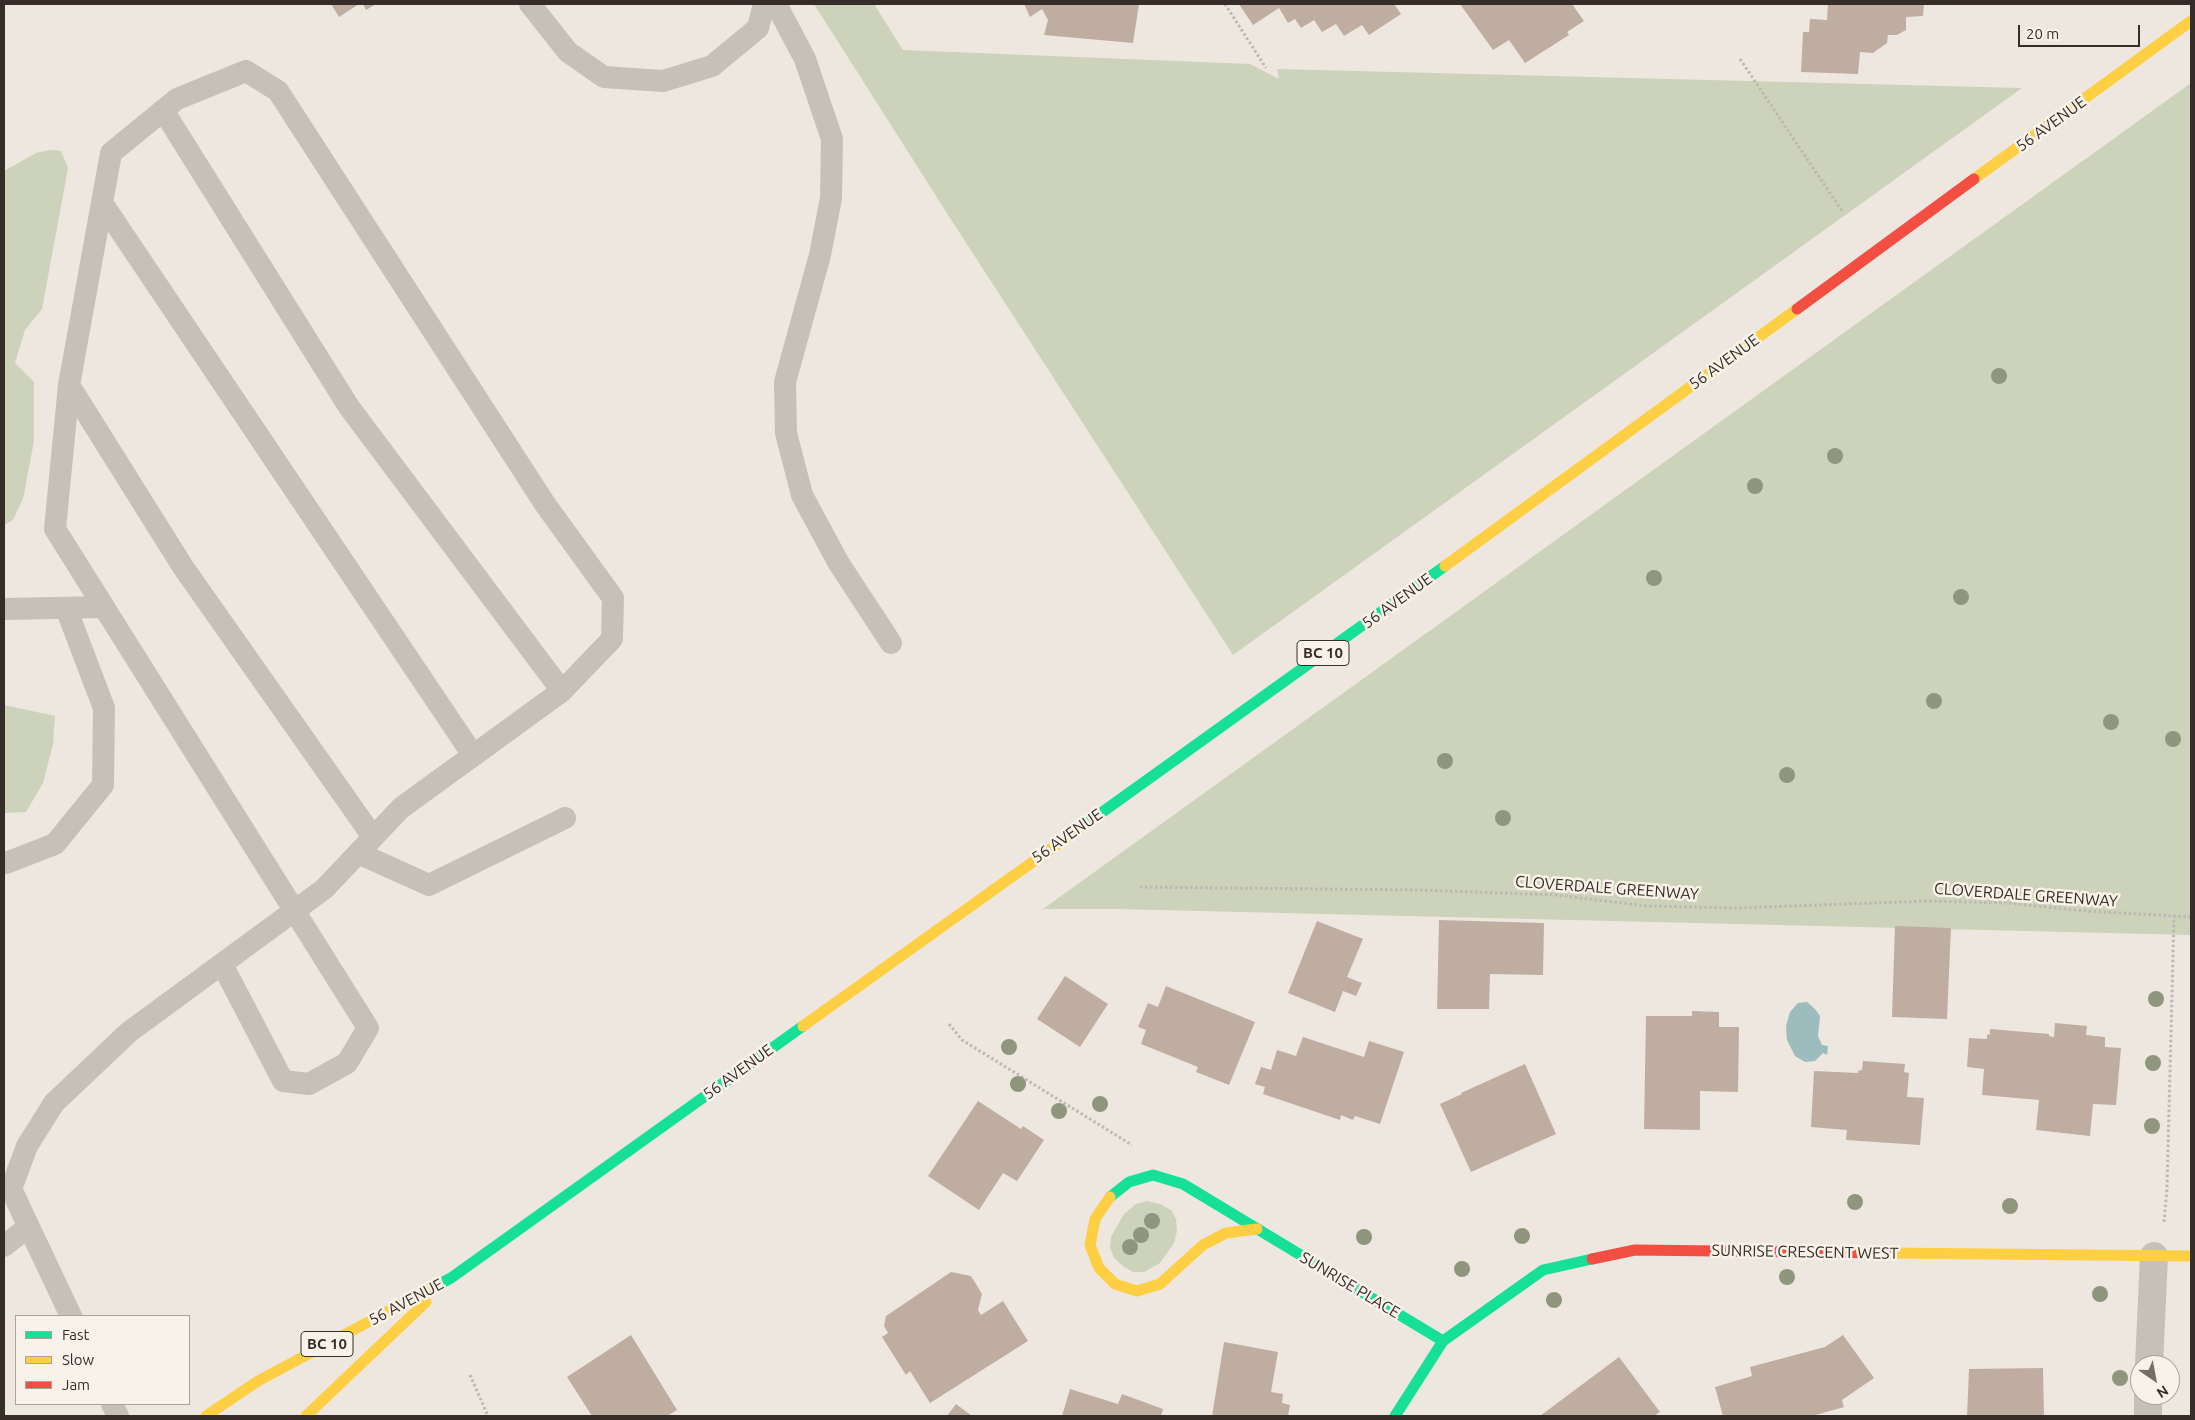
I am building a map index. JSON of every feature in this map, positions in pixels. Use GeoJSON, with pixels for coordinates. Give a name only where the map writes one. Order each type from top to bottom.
{"type":"FeatureCollection","features":[{"type":"Feature","properties":{"kind":"main road","name":"56 AVENUE"},"geometry":{"type":"LineString","coordinates":[[206,1416],[258,1381],[451,1278],[1408,593],[2191,21]]}},
{"type":"Feature","properties":{"kind":"main road","name":"SUNRISE PLACE"},"geometry":{"type":"LineString","coordinates":[[1256,1229],[1226,1233],[1204,1244],[1160,1284],[1137,1291],[1115,1284],[1098,1268],[1090,1246],[1095,1219],[1110,1197],[1129,1182],[1154,1175],[1183,1184],[1443,1341]]}},
{"type":"Feature","properties":{"kind":"main road","name":"SUNRISE CRESCENT WEST"},"geometry":{"type":"LineString","coordinates":[[1443,1341],[1543,1270],[1635,1250],[2191,1256]]}},
{"type":"Feature","properties":{"kind":"main road","name":"56 AVENUE"},"geometry":{"type":"LineString","coordinates":[[306,1416],[451,1278]]}},
{"type":"Feature","properties":{"kind":"main road"},"geometry":{"type":"LineString","coordinates":[[1396,1416],[1443,1341]]}},
{"type":"Feature","properties":{"kind":"street"},"geometry":{"type":"LineString","coordinates":[[2149,1355],[2154,1256]]}},
{"type":"Feature","properties":{"kind":"lane"},"geometry":{"type":"LineString","coordinates":[[530,4],[568,52],[604,77],[663,81],[712,66],[758,28],[764,4]]}},
{"type":"Feature","properties":{"kind":"lane"},"geometry":{"type":"LineString","coordinates":[[776,4],[805,59],[832,139],[831,198],[820,255],[785,382],[786,433],[802,495],[838,562],[891,643]]}},
{"type":"Feature","properties":{"kind":"lane"},"geometry":{"type":"LineString","coordinates":[[71,1315],[7,1181],[54,1103],[130,1032],[295,910],[324,889],[401,808],[562,691],[612,639],[613,598],[545,504],[278,90],[246,71],[177,99],[112,153],[69,385],[56,529],[295,910],[368,1028],[347,1063],[309,1084],[283,1080],[222,964]]}},
{"type":"Feature","properties":{"kind":"lane"},"geometry":{"type":"LineString","coordinates":[[163,110],[349,407],[562,691]]}},
{"type":"Feature","properties":{"kind":"lane"},"geometry":{"type":"LineString","coordinates":[[102,203],[473,755]]}},
{"type":"Feature","properties":{"kind":"lane"},"geometry":{"type":"LineString","coordinates":[[69,385],[182,568],[366,845],[429,885],[565,818]]}},
{"type":"Feature","properties":{"kind":"lane"},"geometry":{"type":"LineString","coordinates":[[4,609],[104,607]]}},
{"type":"Feature","properties":{"kind":"lane"},"geometry":{"type":"LineString","coordinates":[[4,864],[55,844],[103,785],[104,708],[66,608]]}},
{"type":"Feature","properties":{"kind":"lane"},"geometry":{"type":"LineString","coordinates":[[4,1246],[28,1227]]}},
{"type":"Feature","properties":{"kind":"path"},"geometry":{"type":"LineString","coordinates":[[1225,4],[1266,68]]}},
{"type":"Feature","properties":{"kind":"path"},"geometry":{"type":"LineString","coordinates":[[1740,59],[1842,211]]}},
{"type":"Feature","properties":{"kind":"path","name":"CLOVERDALE GREENWAY"},"geometry":{"type":"LineString","coordinates":[[1140,887],[1419,890],[1556,894],[1647,906],[1736,908],[1929,901],[2008,903],[2191,917]]}},
{"type":"Feature","properties":{"kind":"path"},"geometry":{"type":"LineString","coordinates":[[2164,1222],[2167,1188],[2174,916]]}},
{"type":"Feature","properties":{"kind":"path"},"geometry":{"type":"LineString","coordinates":[[949,1024],[962,1040],[1138,1149]]}},
{"type":"Feature","properties":{"kind":"path"},"geometry":{"type":"LineString","coordinates":[[470,1375],[488,1416]]}},
{"type":"Feature","properties":{"kind":"green space"},"geometry":{"type":"Polygon","coordinates":[[[814,4],[874,4],[903,50],[1250,64],[1279,79],[1277,69],[2022,88],[1233,655],[814,4]]]}},
{"type":"Feature","properties":{"kind":"green space"},"geometry":{"type":"Polygon","coordinates":[[[2191,83],[2191,935],[1117,909],[1043,909],[2191,83]]]}},
{"type":"Feature","properties":{"kind":"green space"},"geometry":{"type":"Polygon","coordinates":[[[50,150],[61,151],[68,168],[42,309],[25,330],[15,363],[34,382],[34,441],[23,499],[13,520],[4,525],[4,171],[36,153],[50,150]]]}},
{"type":"Feature","properties":{"kind":"green space"},"geometry":{"type":"Polygon","coordinates":[[[4,705],[55,716],[53,744],[43,783],[26,812],[4,813],[4,705]]]}},
{"type":"Feature","properties":{"kind":"green space"},"geometry":{"type":"Polygon","coordinates":[[[1147,1201],[1160,1204],[1171,1210],[1176,1219],[1177,1231],[1174,1243],[1160,1263],[1144,1272],[1133,1272],[1114,1258],[1110,1248],[1111,1237],[1124,1214],[1136,1204],[1147,1201]]]}},
{"type":"Feature","properties":{"kind":"water"},"geometry":{"type":"Polygon","coordinates":[[[1807,1002],[1820,1016],[1818,1036],[1822,1045],[1828,1046],[1827,1055],[1823,1053],[1815,1061],[1805,1062],[1795,1056],[1787,1040],[1786,1026],[1790,1012],[1798,1003],[1807,1002]]]}},
{"type":"Feature","properties":{"kind":"building"},"geometry":{"type":"Polygon","coordinates":[[[331,4],[359,4],[339,17],[331,4]]]}},
{"type":"Feature","properties":{"kind":"building"},"geometry":{"type":"Polygon","coordinates":[[[363,4],[376,4],[366,10],[363,4]]]}},
{"type":"Feature","properties":{"kind":"building"},"geometry":{"type":"Polygon","coordinates":[[[1024,4],[1139,4],[1133,43],[1044,35],[1048,20],[1042,9],[1030,17],[1024,4]]]}},
{"type":"Feature","properties":{"kind":"building"},"geometry":{"type":"Polygon","coordinates":[[[1239,4],[1394,4],[1401,14],[1369,35],[1362,25],[1344,36],[1336,24],[1322,32],[1314,20],[1301,28],[1295,19],[1288,23],[1279,8],[1253,25],[1239,4]]]}},
{"type":"Feature","properties":{"kind":"building"},"geometry":{"type":"Polygon","coordinates":[[[1460,4],[1572,4],[1584,21],[1567,32],[1569,35],[1525,63],[1509,40],[1493,50],[1460,4]]]}},
{"type":"Feature","properties":{"kind":"building"},"geometry":{"type":"Polygon","coordinates":[[[1828,4],[1924,4],[1923,16],[1906,17],[1906,30],[1897,35],[1888,35],[1887,43],[1873,53],[1860,52],[1858,74],[1801,72],[1803,32],[1809,32],[1810,19],[1827,20],[1828,4]]]}},
{"type":"Feature","properties":{"kind":"building"},"geometry":{"type":"Polygon","coordinates":[[[1439,920],[1544,923],[1543,975],[1490,974],[1489,1009],[1437,1009],[1439,920]]]}},
{"type":"Feature","properties":{"kind":"building"},"geometry":{"type":"Polygon","coordinates":[[[1317,921],[1363,939],[1347,977],[1362,983],[1356,996],[1343,991],[1335,1012],[1288,993],[1317,921]]]}},
{"type":"Feature","properties":{"kind":"building"},"geometry":{"type":"Polygon","coordinates":[[[1895,926],[1951,928],[1947,1019],[1892,1017],[1895,926]]]}},
{"type":"Feature","properties":{"kind":"building"},"geometry":{"type":"Polygon","coordinates":[[[1065,976],[1108,1004],[1080,1047],[1037,1019],[1065,976]]]}},
{"type":"Feature","properties":{"kind":"building"},"geometry":{"type":"Polygon","coordinates":[[[1166,986],[1255,1022],[1229,1085],[1196,1072],[1198,1067],[1141,1044],[1146,1030],[1138,1027],[1148,1003],[1158,1007],[1166,986]]]}},
{"type":"Feature","properties":{"kind":"building"},"geometry":{"type":"Polygon","coordinates":[[[1692,1011],[1719,1012],[1719,1027],[1739,1027],[1738,1092],[1700,1091],[1700,1130],[1644,1129],[1646,1016],[1692,1016],[1692,1011]]]}},
{"type":"Feature","properties":{"kind":"building"},"geometry":{"type":"Polygon","coordinates":[[[2055,1023],[2087,1026],[2086,1035],[2105,1037],[2105,1047],[2121,1048],[2116,1105],[2093,1104],[2090,1136],[2036,1130],[2039,1100],[1982,1095],[1984,1069],[1967,1067],[1969,1038],[1987,1039],[1990,1029],[2049,1034],[2049,1036],[2054,1037],[2055,1023]]]}},
{"type":"Feature","properties":{"kind":"building"},"geometry":{"type":"Polygon","coordinates":[[[1303,1037],[1364,1057],[1369,1041],[1404,1052],[1380,1124],[1355,1116],[1353,1120],[1341,1115],[1340,1120],[1263,1094],[1265,1087],[1255,1084],[1261,1067],[1271,1070],[1277,1050],[1296,1056],[1303,1037]]]}},
{"type":"Feature","properties":{"kind":"building"},"geometry":{"type":"Polygon","coordinates":[[[1863,1061],[1905,1064],[1904,1072],[1909,1073],[1907,1097],[1924,1098],[1920,1145],[1846,1140],[1847,1130],[1811,1127],[1814,1071],[1858,1073],[1858,1071],[1862,1070],[1863,1061]]]}},
{"type":"Feature","properties":{"kind":"building"},"geometry":{"type":"Polygon","coordinates":[[[1525,1064],[1556,1134],[1471,1172],[1440,1104],[1525,1064]]]}},
{"type":"Feature","properties":{"kind":"building"},"geometry":{"type":"Polygon","coordinates":[[[978,1101],[1021,1129],[1023,1126],[1044,1140],[1017,1181],[1003,1173],[979,1210],[928,1176],[978,1101]]]}},
{"type":"Feature","properties":{"kind":"building"},"geometry":{"type":"Polygon","coordinates":[[[951,1272],[971,1276],[982,1294],[978,1310],[981,1315],[1003,1301],[1028,1341],[930,1403],[910,1371],[906,1375],[882,1337],[888,1333],[884,1326],[886,1316],[951,1272]]]}},
{"type":"Feature","properties":{"kind":"building"},"geometry":{"type":"Polygon","coordinates":[[[631,1335],[677,1410],[667,1416],[592,1416],[567,1377],[631,1335]]]}},
{"type":"Feature","properties":{"kind":"building"},"geometry":{"type":"Polygon","coordinates":[[[1843,1335],[1874,1378],[1842,1400],[1844,1407],[1812,1416],[1723,1416],[1715,1387],[1752,1376],[1750,1367],[1825,1347],[1843,1335]]]}},
{"type":"Feature","properties":{"kind":"building"},"geometry":{"type":"Polygon","coordinates":[[[1224,1342],[1278,1352],[1271,1392],[1283,1394],[1282,1403],[1290,1405],[1288,1416],[1212,1416],[1224,1342]]]}},
{"type":"Feature","properties":{"kind":"building"},"geometry":{"type":"Polygon","coordinates":[[[1619,1357],[1660,1412],[1654,1416],[1540,1416],[1619,1357]]]}},
{"type":"Feature","properties":{"kind":"building"},"geometry":{"type":"Polygon","coordinates":[[[2043,1368],[2044,1416],[1967,1416],[1969,1369],[2043,1368]]]}},
{"type":"Feature","properties":{"kind":"building"},"geometry":{"type":"Polygon","coordinates":[[[1070,1389],[1118,1404],[1122,1394],[1163,1409],[1161,1416],[1062,1416],[1070,1389]]]}},
{"type":"Feature","properties":{"kind":"building"},"geometry":{"type":"Polygon","coordinates":[[[956,1404],[972,1416],[947,1416],[956,1404]]]}},
{"type":"Feature","properties":{"kind":"traffic: fast"},"geometry":{"type":"LineString","coordinates":[[1083,826],[1445,566]]}},
{"type":"Feature","properties":{"kind":"traffic: fast"},"geometry":{"type":"LineString","coordinates":[[428,1290],[451,1278],[803,1026]]}},
{"type":"Feature","properties":{"kind":"traffic: fast"},"geometry":{"type":"LineString","coordinates":[[1110,1197],[1129,1182],[1153,1175],[1183,1184],[1443,1341]]}},
{"type":"Feature","properties":{"kind":"traffic: fast"},"geometry":{"type":"LineString","coordinates":[[1395,1416],[1443,1341],[1543,1270],[1592,1259]]}},
{"type":"Feature","properties":{"kind":"traffic: slow"},"geometry":{"type":"LineString","coordinates":[[1974,179],[2191,21]]}},
{"type":"Feature","properties":{"kind":"traffic: slow"},"geometry":{"type":"LineString","coordinates":[[1445,566],[1797,309]]}},
{"type":"Feature","properties":{"kind":"traffic: slow"},"geometry":{"type":"LineString","coordinates":[[803,1026],[1083,826]]}},
{"type":"Feature","properties":{"kind":"traffic: slow"},"geometry":{"type":"LineString","coordinates":[[1110,1197],[1095,1219],[1090,1245],[1099,1268],[1115,1284],[1137,1291],[1160,1284],[1203,1245],[1226,1233],[1257,1229]]}},
{"type":"Feature","properties":{"kind":"traffic: slow"},"geometry":{"type":"LineString","coordinates":[[1886,1253],[2191,1256]]}},
{"type":"Feature","properties":{"kind":"traffic: slow"},"geometry":{"type":"LineString","coordinates":[[206,1416],[258,1381],[428,1290]]}},
{"type":"Feature","properties":{"kind":"traffic: slow"},"geometry":{"type":"LineString","coordinates":[[306,1416],[426,1302]]}},
{"type":"Feature","properties":{"kind":"traffic: jam"},"geometry":{"type":"LineString","coordinates":[[1797,309],[1974,179]]}},
{"type":"Feature","properties":{"kind":"traffic: jam"},"geometry":{"type":"LineString","coordinates":[[1592,1259],[1635,1250],[1886,1253]]}}]}
